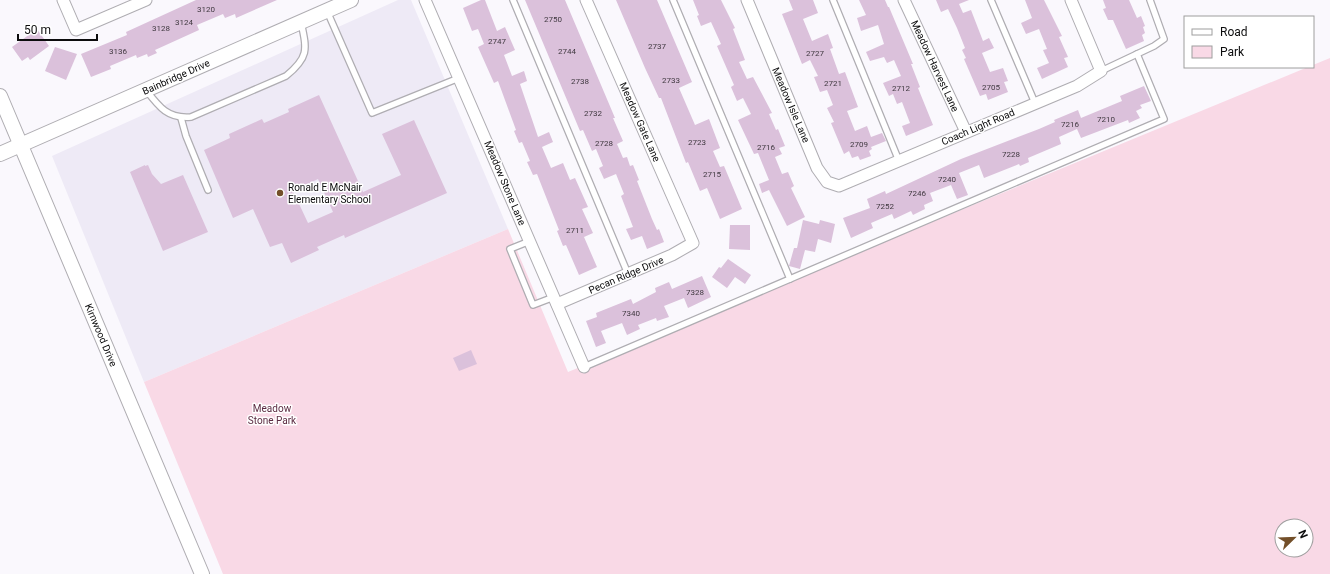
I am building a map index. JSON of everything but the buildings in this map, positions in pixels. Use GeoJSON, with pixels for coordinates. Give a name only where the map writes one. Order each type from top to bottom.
{"type":"FeatureCollection","features":[{"type":"Feature","properties":{"kind":"street"},"geometry":{"type":"LineString","coordinates":[[63,0],[76,30],[146,0]]}},
{"type":"Feature","properties":{"kind":"street","name":"Meadow Stone Lane"},"geometry":{"type":"LineString","coordinates":[[425,0],[584,367]]}},
{"type":"Feature","properties":{"kind":"street","name":"Meadow Gate Lane"},"geometry":{"type":"LineString","coordinates":[[586,0],[693,243]]}},
{"type":"Feature","properties":{"kind":"street","name":"Meadow Isle Lane"},"geometry":{"type":"LineString","coordinates":[[747,0],[817,168],[827,182],[839,186],[854,181]]}},
{"type":"Feature","properties":{"kind":"street","name":"Meadow Harvest Lane"},"geometry":{"type":"LineString","coordinates":[[904,0],[966,132]]}},
{"type":"Feature","properties":{"kind":"street"},"geometry":{"type":"LineString","coordinates":[[1070,0],[1101,71]]}},
{"type":"Feature","properties":{"kind":"street","name":"Bainbridge Drive"},"geometry":{"type":"LineString","coordinates":[[0,154],[348,1]]}},
{"type":"Feature","properties":{"kind":"street","name":"Coach Light Road"},"geometry":{"type":"LineString","coordinates":[[854,181],[1077,86],[1101,71]]}},
{"type":"Feature","properties":{"kind":"street","name":"Kirnwood Drive"},"geometry":{"type":"LineString","coordinates":[[0,96],[202,574]]}},
{"type":"Feature","properties":{"kind":"street","name":"Pecan Ridge Drive"},"geometry":{"type":"LineString","coordinates":[[555,300],[628,274],[672,255],[693,243]]}},
{"type":"Feature","properties":{"kind":"lane"},"geometry":{"type":"LineString","coordinates":[[513,0],[628,274]]}},
{"type":"Feature","properties":{"kind":"lane"},"geometry":{"type":"LineString","coordinates":[[673,0],[790,279]]}},
{"type":"Feature","properties":{"kind":"lane"},"geometry":{"type":"LineString","coordinates":[[833,0],[899,161]]}},
{"type":"Feature","properties":{"kind":"lane"},"geometry":{"type":"LineString","coordinates":[[991,0],[1035,103]]}},
{"type":"Feature","properties":{"kind":"lane"},"geometry":{"type":"LineString","coordinates":[[1101,71],[1138,54],[1164,39],[1150,0]]}},
{"type":"Feature","properties":{"kind":"lane"},"geometry":{"type":"LineString","coordinates":[[326,11],[372,113],[459,78]]}},
{"type":"Feature","properties":{"kind":"lane"},"geometry":{"type":"LineString","coordinates":[[146,90],[160,109],[170,115],[181,118],[191,117],[286,76],[298,66],[304,57],[306,42],[301,22]]}},
{"type":"Feature","properties":{"kind":"lane"},"geometry":{"type":"LineString","coordinates":[[584,367],[1164,119],[1138,54]]}},
{"type":"Feature","properties":{"kind":"lane"},"geometry":{"type":"LineString","coordinates":[[181,118],[186,136],[208,190]]}},
{"type":"Feature","properties":{"kind":"lane"},"geometry":{"type":"LineString","coordinates":[[530,241],[510,249],[533,305],[555,300]]}},
{"type":"Feature","properties":{"kind":"shaded area","name":"Ronald E McNair Elementary School"},"geometry":{"type":"Polygon","coordinates":[[[398,0],[411,0],[508,229],[144,382],[52,156],[398,0]]]}},
{"type":"Feature","properties":{"kind":"green space","name":"Meadow Stone Park"},"geometry":{"type":"Polygon","coordinates":[[[1330,58],[1330,574],[223,574],[144,382],[508,229],[568,372],[1306,68],[1314,68],[1314,65],[1330,58]]]}},
{"type":"Feature","properties":{"kind":"place","name":"Ronald E McNair Elementary School"},"geometry":{"type":"Point","coordinates":[280,193]}}]}
